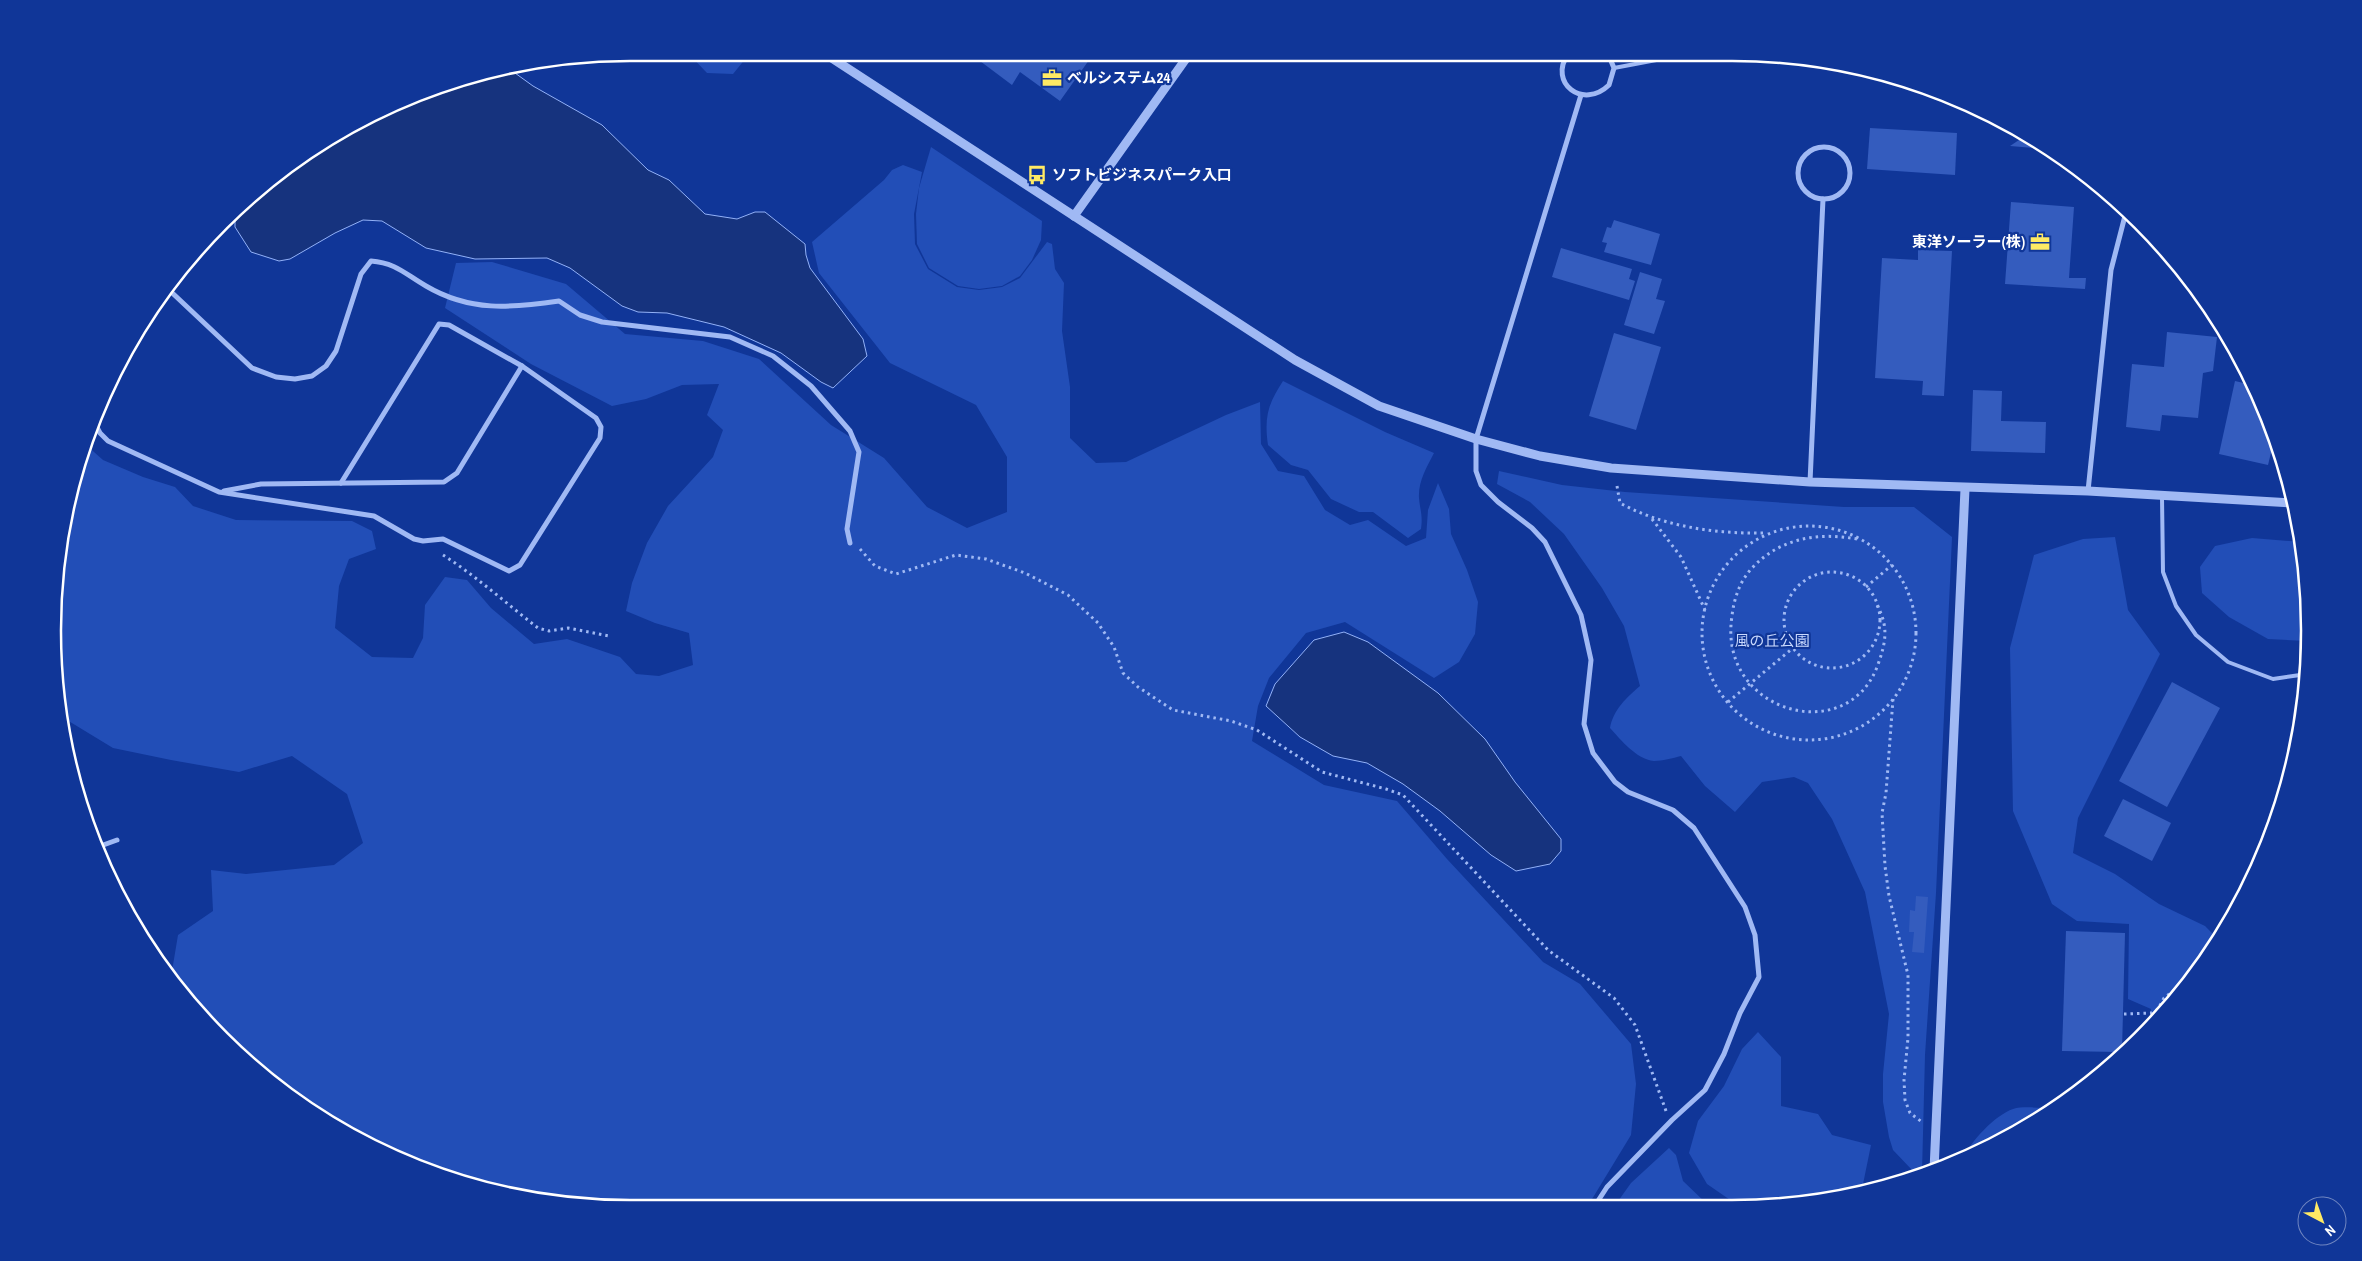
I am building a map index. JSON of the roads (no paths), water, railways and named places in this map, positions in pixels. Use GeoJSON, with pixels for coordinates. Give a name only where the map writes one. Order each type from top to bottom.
{"type":"FeatureCollection","features":[{"type":"Feature","properties":{"kind":"street"},"geometry":{"type":"LineString","coordinates":[[836,61],[1295,360],[1379,406],[1476,439],[1540,456],[1612,468],[1810,482],[1965,489],[2088,491],[2286,503]]}},
{"type":"Feature","properties":{"kind":"street"},"geometry":{"type":"LineString","coordinates":[[1074,216],[1184,61]]}},
{"type":"Feature","properties":{"kind":"street"},"geometry":{"type":"LineString","coordinates":[[1564,61],[1562,66],[1562,74],[1570,89],[1582,95],[1595,95],[1603,92],[1610,85],[1614,68],[1611,61]]}},
{"type":"Feature","properties":{"kind":"street"},"geometry":{"type":"LineString","coordinates":[[1582,95],[1476,439],[1476,471],[1481,485],[1498,502],[1532,528],[1545,542],[1581,615],[1591,660],[1584,724],[1592,753],[1616,782],[1628,792],[1673,810],[1694,828],[1746,907],[1755,935],[1759,977],[1740,1013],[1724,1054],[1705,1090],[1672,1120],[1607,1187],[1599,1200]]}},
{"type":"Feature","properties":{"kind":"street"},"geometry":{"type":"LineString","coordinates":[[1822,148],[1838,152],[1848,165],[1850,173],[1845,189],[1839,195],[1823,200],[1807,193],[1798,178],[1798,170],[1806,154],[1814,149],[1822,148]]}},
{"type":"Feature","properties":{"kind":"street"},"geometry":{"type":"LineString","coordinates":[[1810,482],[1823,200]]}},
{"type":"Feature","properties":{"kind":"street"},"geometry":{"type":"LineString","coordinates":[[2088,491],[2111,270],[2124,219]]}},
{"type":"Feature","properties":{"kind":"street"},"geometry":{"type":"LineString","coordinates":[[172,293],[252,368],[276,377],[295,379],[312,376],[326,366],[336,351],[361,274],[371,261],[383,262],[399,268],[426,286],[456,300],[478,306],[511,308],[559,301],[580,314],[602,322],[730,337],[773,356],[811,386],[850,431],[859,452],[847,529],[850,543]]}},
{"type":"Feature","properties":{"kind":"street"},"geometry":{"type":"LineString","coordinates":[[98,430],[108,441],[219,492],[374,516],[414,539],[423,542],[443,539],[504,570],[515,570],[520,566],[600,438],[601,427],[596,418],[522,366],[449,326],[439,324],[340,484]]}},
{"type":"Feature","properties":{"kind":"street"},"geometry":{"type":"LineString","coordinates":[[219,492],[260,484],[444,482],[450,480],[457,473],[522,366]]}},
{"type":"Feature","properties":{"kind":"street"},"geometry":{"type":"LineString","coordinates":[[1934,1162],[1965,489]]}},
{"type":"Feature","properties":{"kind":"street"},"geometry":{"type":"LineString","coordinates":[[104,845],[117,840]]}},
{"type":"Feature","properties":{"kind":"lane"},"geometry":{"type":"LineString","coordinates":[[1614,68],[1651,61]]}},
{"type":"Feature","properties":{"kind":"lane"},"geometry":{"type":"LineString","coordinates":[[2162,495],[2163,572],[2176,606],[2196,635],[2228,662],[2273,679],[2299,675]]}},
{"type":"Feature","properties":{"kind":"place","name":"ベルシステム24"},"geometry":{"type":"Point","coordinates":[1052,78]}},
{"type":"Feature","properties":{"kind":"place","name":"ソフトビジネスパーク入口"},"geometry":{"type":"Point","coordinates":[1037,175]}},
{"type":"Feature","properties":{"kind":"place","name":"東洋ソーラー(株)"},"geometry":{"type":"Point","coordinates":[2040,242]}},
{"type":"Feature","properties":{"kind":"park label","name":"風の丘公園"},"geometry":{"type":"Point","coordinates":[1772,641]}}]}
